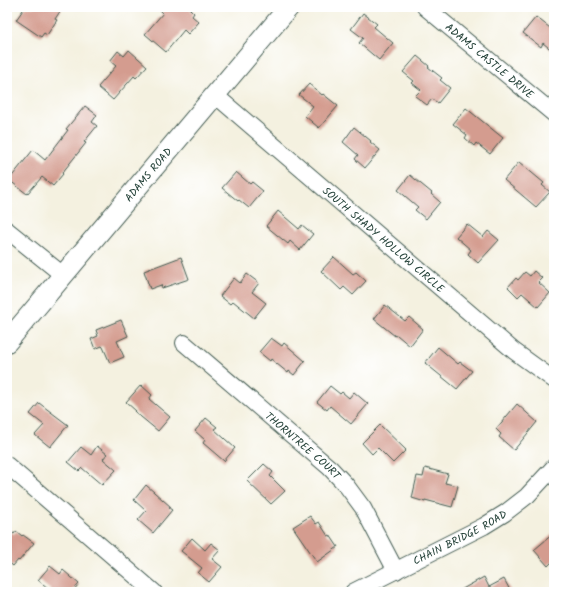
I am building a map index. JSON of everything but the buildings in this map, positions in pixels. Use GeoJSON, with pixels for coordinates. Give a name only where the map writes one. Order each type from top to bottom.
{"type":"FeatureCollection","features":[{"type":"Feature","properties":{"kind":"street","name":"ADAMS ROAD"},"geometry":{"type":"LineString","coordinates":[[7,342],[289,7]]}},
{"type":"Feature","properties":{"kind":"street","name":"ADAMS CASTLE DRIVE"},"geometry":{"type":"LineString","coordinates":[[425,7],[554,114]]}},
{"type":"Feature","properties":{"kind":"street","name":"SOUTH SHADY HOLLOW CIRCLE"},"geometry":{"type":"LineString","coordinates":[[216,95],[514,351],[554,380]]}},
{"type":"Feature","properties":{"kind":"street"},"geometry":{"type":"LineString","coordinates":[[7,230],[63,276]]}},
{"type":"Feature","properties":{"kind":"street","name":"THORNTREE COURT"},"geometry":{"type":"LineString","coordinates":[[184,343],[330,468],[346,485],[363,508],[396,571]]}},
{"type":"Feature","properties":{"kind":"street"},"geometry":{"type":"LineString","coordinates":[[7,465],[154,592]]}},
{"type":"Feature","properties":{"kind":"street","name":"CHAIN BRIDGE ROAD"},"geometry":{"type":"LineString","coordinates":[[353,592],[484,526],[505,513],[527,496],[554,467]]}}]}
